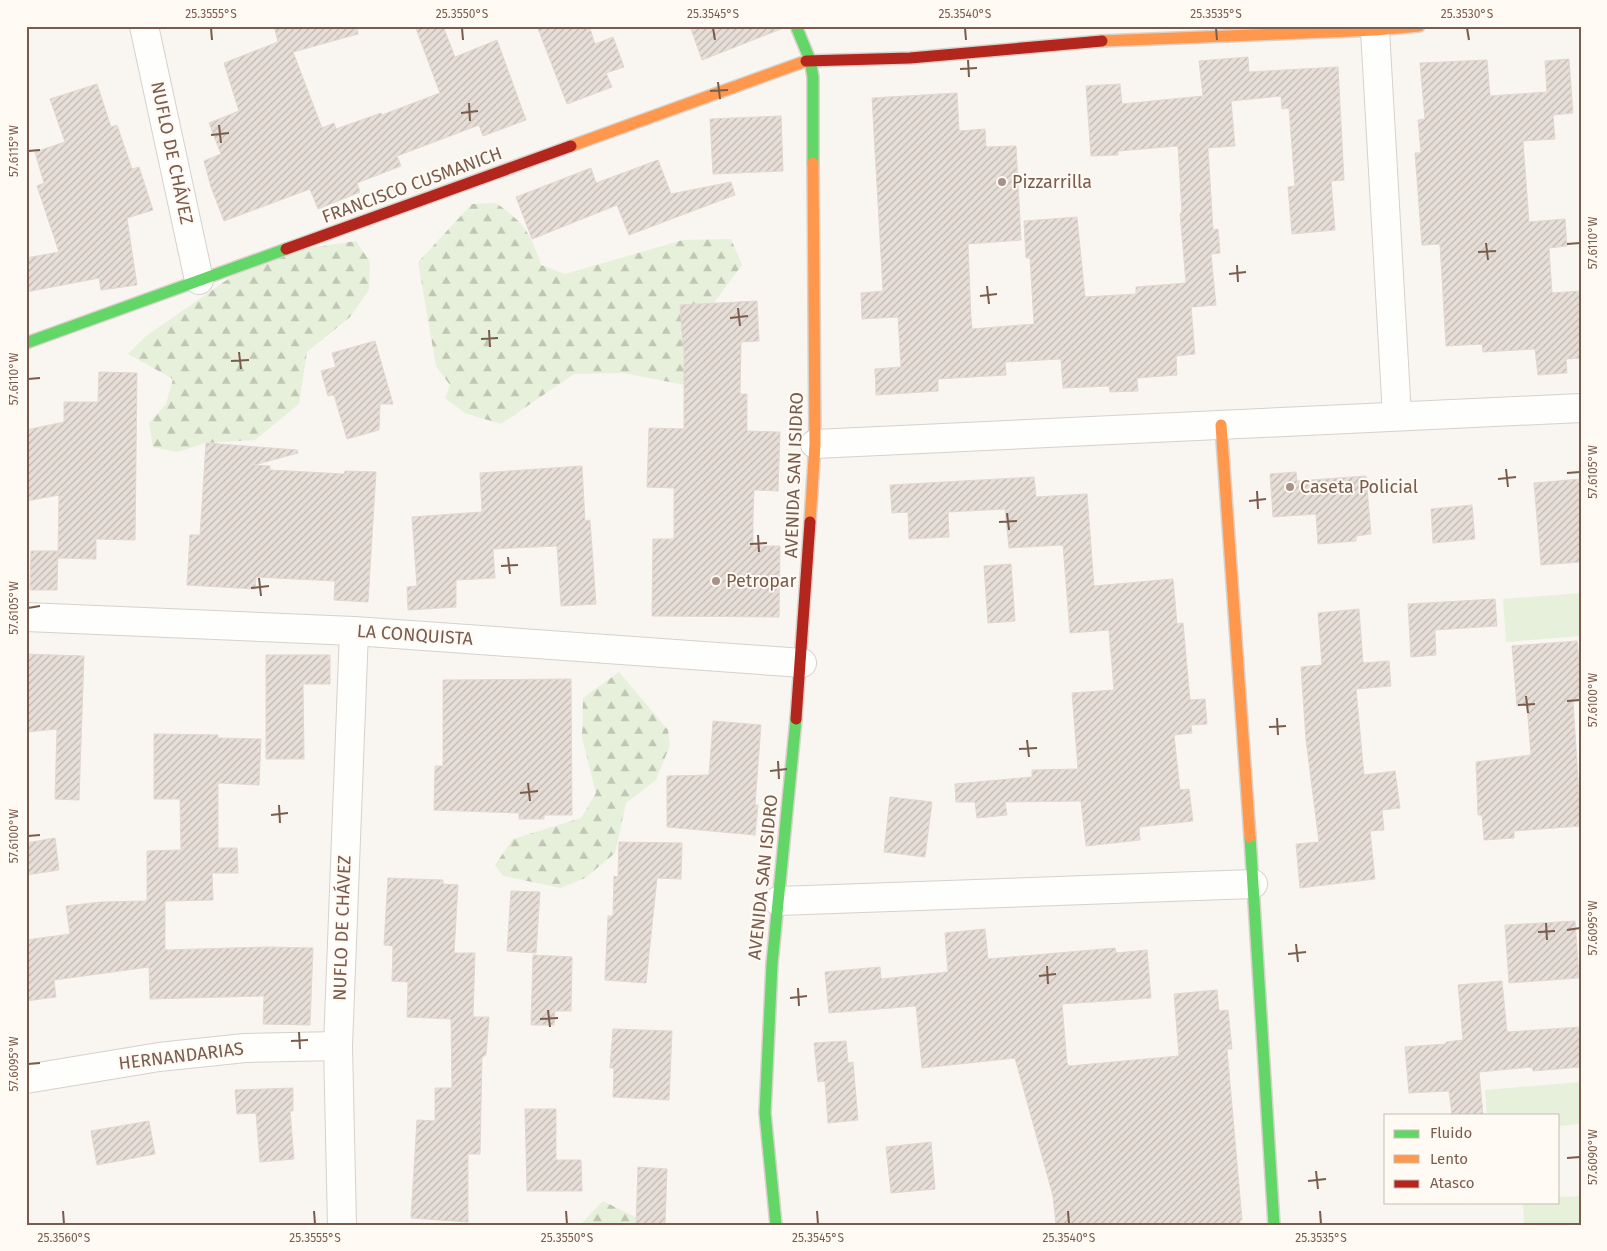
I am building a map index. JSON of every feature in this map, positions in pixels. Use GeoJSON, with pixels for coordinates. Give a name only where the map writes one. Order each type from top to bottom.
{"type":"FeatureCollection","features":[{"type":"Feature","properties":{"kind":"street","name":"NUFLO DE CHÁVEZ"},"geometry":{"type":"LineString","coordinates":[[144,26],[199,280]]}},
{"type":"Feature","properties":{"kind":"street","name":"AVENIDA SAN ISIDRO"},"geometry":{"type":"LineString","coordinates":[[776,1225],[765,1113],[772,964],[802,663],[815,444],[813,76],[810,60],[796,26]]}},
{"type":"Feature","properties":{"kind":"street","name":"FRANCISCO CUSMANICH"},"geometry":{"type":"LineString","coordinates":[[26,343],[810,60],[910,58],[1106,33],[1375,30],[1419,26]]}},
{"type":"Feature","properties":{"kind":"street"},"geometry":{"type":"LineString","coordinates":[[1375,30],[1397,416]]}},
{"type":"Feature","properties":{"kind":"street"},"geometry":{"type":"LineString","coordinates":[[815,444],[1581,408]]}},
{"type":"Feature","properties":{"kind":"street"},"geometry":{"type":"LineString","coordinates":[[1221,424],[1253,884],[1274,1225]]}},
{"type":"Feature","properties":{"kind":"street","name":"LA CONQUISTA"},"geometry":{"type":"LineString","coordinates":[[26,617],[354,630],[802,663]]}},
{"type":"Feature","properties":{"kind":"street","name":"NUFLO DE CHÁVEZ"},"geometry":{"type":"LineString","coordinates":[[342,1225],[338,1046],[354,630]]}},
{"type":"Feature","properties":{"kind":"street"},"geometry":{"type":"LineString","coordinates":[[778,901],[1253,884]]}},
{"type":"Feature","properties":{"kind":"street","name":"HERNANDARIAS"},"geometry":{"type":"LineString","coordinates":[[26,1080],[159,1057],[245,1048],[338,1046]]}},
{"type":"Feature","properties":{"kind":"green space"},"geometry":{"type":"Polygon","coordinates":[[[496,203],[513,216],[525,229],[541,265],[565,274],[683,240],[731,239],[742,265],[695,328],[695,387],[624,373],[574,374],[501,424],[465,413],[445,398],[450,385],[436,366],[418,262],[472,204],[496,203]]]}},
{"type":"Feature","properties":{"kind":"green space"},"geometry":{"type":"Polygon","coordinates":[[[356,241],[370,262],[369,290],[350,317],[307,352],[299,404],[255,440],[206,443],[177,452],[153,447],[149,423],[166,404],[173,379],[128,354],[146,336],[263,255],[356,241]]]}},
{"type":"Feature","properties":{"kind":"green space"},"geometry":{"type":"Polygon","coordinates":[[[1581,593],[1581,636],[1506,642],[1503,599],[1581,593]]]}},
{"type":"Feature","properties":{"kind":"green space"},"geometry":{"type":"Polygon","coordinates":[[[619,672],[668,730],[670,745],[656,780],[626,803],[615,853],[585,878],[561,888],[503,876],[495,865],[513,839],[581,818],[596,793],[582,738],[583,698],[619,672]]]}},
{"type":"Feature","properties":{"kind":"green space"},"geometry":{"type":"Polygon","coordinates":[[[1581,1082],[1581,1124],[1560,1126],[1560,1114],[1487,1114],[1485,1090],[1581,1082]]]}},
{"type":"Feature","properties":{"kind":"green space"},"geometry":{"type":"Polygon","coordinates":[[[1581,1196],[1581,1225],[1524,1225],[1523,1204],[1560,1204],[1560,1197],[1581,1196]]]}},
{"type":"Feature","properties":{"kind":"green space"},"geometry":{"type":"Polygon","coordinates":[[[603,1201],[643,1221],[643,1225],[580,1225],[603,1201]]]}},
{"type":"Feature","properties":{"kind":"building"},"geometry":{"type":"Polygon","coordinates":[[[274,26],[357,26],[358,34],[293,52],[322,128],[334,123],[336,129],[381,113],[382,115],[440,93],[415,26],[443,26],[455,57],[497,40],[526,120],[483,136],[479,125],[397,156],[401,166],[357,183],[360,192],[318,209],[310,189],[224,221],[211,187],[204,161],[221,154],[209,123],[239,111],[224,63],[278,42],[274,26]]]}},
{"type":"Feature","properties":{"kind":"building"},"geometry":{"type":"Polygon","coordinates":[[[537,26],[589,26],[595,44],[613,37],[624,67],[606,73],[612,87],[567,104],[537,26]]]}},
{"type":"Feature","properties":{"kind":"building"},"geometry":{"type":"Polygon","coordinates":[[[690,26],[781,26],[781,29],[702,60],[690,26]]]}},
{"type":"Feature","properties":{"kind":"building"},"geometry":{"type":"Polygon","coordinates":[[[1248,57],[1249,72],[1338,67],[1344,180],[1331,181],[1335,230],[1292,234],[1288,187],[1295,186],[1289,108],[1282,109],[1281,96],[1231,101],[1235,146],[1208,148],[1213,230],[1218,229],[1220,253],[1211,254],[1216,305],[1191,307],[1195,354],[1176,356],[1177,375],[1137,378],[1138,391],[1110,392],[1109,386],[1063,388],[1061,359],[1005,362],[1006,375],[938,379],[938,391],[876,395],[875,369],[901,367],[898,317],[862,319],[861,293],[883,291],[872,98],[957,93],[959,131],[985,129],[986,147],[1016,146],[1021,240],[968,244],[972,329],[1034,324],[1030,258],[1026,258],[1024,221],[1077,217],[1085,297],[1136,294],[1136,287],[1186,283],[1180,213],[1182,213],[1178,146],[1118,151],[1118,155],[1091,156],[1086,86],[1120,84],[1122,104],[1203,96],[1199,61],[1248,57]]]}},
{"type":"Feature","properties":{"kind":"building"},"geometry":{"type":"Polygon","coordinates":[[[1569,59],[1573,113],[1553,115],[1555,139],[1523,141],[1529,222],[1565,219],[1567,246],[1549,248],[1552,293],[1581,291],[1581,358],[1566,359],[1567,373],[1538,375],[1535,349],[1483,352],[1482,344],[1446,346],[1440,244],[1422,245],[1415,153],[1421,153],[1418,120],[1425,119],[1420,63],[1487,60],[1490,96],[1547,92],[1545,61],[1569,59]]]}},
{"type":"Feature","properties":{"kind":"building"},"geometry":{"type":"Polygon","coordinates":[[[97,84],[111,127],[117,125],[132,169],[139,167],[153,210],[127,218],[137,285],[101,290],[99,278],[26,292],[26,258],[59,252],[37,186],[44,183],[35,152],[65,142],[50,99],[97,84]]]}},
{"type":"Feature","properties":{"kind":"building"},"geometry":{"type":"Polygon","coordinates":[[[781,116],[783,171],[713,174],[710,119],[781,116]]]}},
{"type":"Feature","properties":{"kind":"building"},"geometry":{"type":"Polygon","coordinates":[[[658,160],[671,194],[731,182],[735,195],[629,235],[617,205],[532,239],[516,197],[591,168],[596,183],[658,160]]]}},
{"type":"Feature","properties":{"kind":"building"},"geometry":{"type":"Polygon","coordinates":[[[757,301],[759,341],[741,342],[740,394],[747,394],[747,431],[780,432],[778,491],[754,490],[753,516],[753,546],[780,546],[779,617],[652,616],[653,539],[674,539],[674,488],[647,487],[649,428],[684,429],[684,345],[680,305],[757,301]]]}},
{"type":"Feature","properties":{"kind":"building"},"geometry":{"type":"Polygon","coordinates":[[[375,341],[393,404],[380,404],[379,430],[347,439],[334,395],[328,396],[321,371],[336,367],[332,353],[375,341]]]}},
{"type":"Feature","properties":{"kind":"building"},"geometry":{"type":"Polygon","coordinates":[[[99,372],[137,373],[135,540],[96,539],[96,559],[58,558],[59,495],[26,501],[26,430],[64,422],[64,402],[98,402],[99,372]]]}},
{"type":"Feature","properties":{"kind":"building"},"geometry":{"type":"Polygon","coordinates":[[[206,443],[297,450],[298,453],[254,465],[270,466],[270,470],[344,474],[345,471],[376,472],[368,602],[334,600],[335,581],[256,577],[255,589],[187,585],[190,535],[200,535],[206,443]]]}},
{"type":"Feature","properties":{"kind":"building"},"geometry":{"type":"Polygon","coordinates":[[[582,466],[585,521],[590,520],[596,604],[561,606],[557,546],[493,549],[495,578],[456,580],[456,607],[408,610],[407,587],[417,586],[412,517],[482,512],[480,473],[582,466]]]}},
{"type":"Feature","properties":{"kind":"building"},"geometry":{"type":"Polygon","coordinates":[[[1296,472],[1297,481],[1366,476],[1371,534],[1356,536],[1356,541],[1318,544],[1316,514],[1273,517],[1270,474],[1296,472]]]}},
{"type":"Feature","properties":{"kind":"building"},"geometry":{"type":"Polygon","coordinates":[[[1034,477],[1036,497],[1087,494],[1094,586],[1173,579],[1177,624],[1183,623],[1190,700],[1205,699],[1207,724],[1191,725],[1192,733],[1174,735],[1180,790],[1189,789],[1193,821],[1139,827],[1140,840],[1086,846],[1081,801],[1005,802],[1007,815],[977,818],[975,802],[956,802],[955,784],[1032,777],[1032,770],[1078,769],[1072,693],[1114,690],[1109,630],[1070,633],[1063,545],[1009,548],[1005,509],[948,512],[949,537],[909,539],[908,512],[892,513],[890,485],[1034,477]]]}},
{"type":"Feature","properties":{"kind":"building"},"geometry":{"type":"Polygon","coordinates":[[[1581,479],[1581,562],[1541,565],[1534,483],[1581,479]]]}},
{"type":"Feature","properties":{"kind":"building"},"geometry":{"type":"Polygon","coordinates":[[[1472,505],[1475,539],[1433,543],[1431,509],[1472,505]]]}},
{"type":"Feature","properties":{"kind":"building"},"geometry":{"type":"Polygon","coordinates":[[[31,551],[58,551],[57,590],[30,590],[31,551]]]}},
{"type":"Feature","properties":{"kind":"building"},"geometry":{"type":"Polygon","coordinates":[[[1011,564],[1015,621],[988,623],[984,566],[1011,564]]]}},
{"type":"Feature","properties":{"kind":"building"},"geometry":{"type":"Polygon","coordinates":[[[1495,599],[1497,626],[1435,630],[1436,655],[1411,657],[1408,604],[1495,599]]]}},
{"type":"Feature","properties":{"kind":"building"},"geometry":{"type":"Polygon","coordinates":[[[1359,609],[1363,663],[1389,661],[1391,686],[1356,689],[1364,775],[1395,771],[1400,808],[1382,810],[1384,830],[1370,831],[1375,879],[1300,888],[1296,844],[1319,842],[1306,740],[1301,667],[1322,665],[1318,613],[1359,609]]]}},
{"type":"Feature","properties":{"kind":"building"},"geometry":{"type":"Polygon","coordinates":[[[1577,641],[1579,659],[1581,659],[1581,700],[1573,701],[1581,826],[1514,831],[1514,838],[1484,840],[1482,815],[1478,815],[1476,762],[1531,755],[1527,705],[1517,706],[1512,646],[1577,641]]]}},
{"type":"Feature","properties":{"kind":"building"},"geometry":{"type":"Polygon","coordinates":[[[26,654],[84,656],[79,800],[55,799],[57,729],[26,732],[26,654]]]}},
{"type":"Feature","properties":{"kind":"building"},"geometry":{"type":"Polygon","coordinates":[[[266,655],[330,655],[330,684],[303,684],[304,759],[266,759],[266,655]]]}},
{"type":"Feature","properties":{"kind":"building"},"geometry":{"type":"Polygon","coordinates":[[[571,679],[572,815],[544,815],[544,819],[519,819],[519,813],[434,810],[435,766],[443,766],[443,680],[571,679]]]}},
{"type":"Feature","properties":{"kind":"building"},"geometry":{"type":"Polygon","coordinates":[[[713,721],[761,725],[755,805],[758,805],[755,835],[667,827],[667,776],[709,775],[713,721]]]}},
{"type":"Feature","properties":{"kind":"building"},"geometry":{"type":"Polygon","coordinates":[[[154,734],[218,735],[218,738],[261,739],[259,785],[218,783],[218,848],[237,848],[238,873],[212,873],[213,900],[165,901],[165,950],[266,947],[313,948],[310,1025],[263,1024],[264,996],[150,999],[149,967],[54,980],[56,997],[26,1001],[26,940],[70,934],[66,906],[101,902],[147,901],[147,851],[181,850],[180,799],[154,799],[154,734]]]}},
{"type":"Feature","properties":{"kind":"building"},"geometry":{"type":"Polygon","coordinates":[[[890,797],[932,802],[925,857],[884,852],[890,797]]]}},
{"type":"Feature","properties":{"kind":"building"},"geometry":{"type":"Polygon","coordinates":[[[55,838],[59,870],[26,875],[26,843],[55,838]]]}},
{"type":"Feature","properties":{"kind":"building"},"geometry":{"type":"Polygon","coordinates":[[[619,842],[682,843],[681,879],[657,878],[646,983],[605,980],[608,916],[613,916],[614,876],[618,877],[619,842]]]}},
{"type":"Feature","properties":{"kind":"building"},"geometry":{"type":"Polygon","coordinates":[[[388,878],[443,880],[443,884],[458,885],[454,953],[475,953],[473,1017],[489,1017],[486,1055],[482,1057],[480,1154],[468,1154],[468,1222],[411,1218],[417,1120],[435,1121],[435,1088],[452,1088],[451,1019],[407,1017],[408,982],[392,981],[393,946],[384,945],[388,878]]]}},
{"type":"Feature","properties":{"kind":"building"},"geometry":{"type":"Polygon","coordinates":[[[511,891],[540,892],[536,953],[507,951],[511,891]]]}},
{"type":"Feature","properties":{"kind":"building"},"geometry":{"type":"Polygon","coordinates":[[[1575,921],[1579,978],[1509,983],[1505,925],[1575,921]]]}},
{"type":"Feature","properties":{"kind":"building"},"geometry":{"type":"Polygon","coordinates":[[[985,929],[988,959],[1115,948],[1116,953],[1147,950],[1151,998],[1062,1004],[1067,1063],[1069,1066],[1179,1056],[1174,994],[1217,990],[1219,1011],[1228,1010],[1232,1049],[1227,1049],[1242,1220],[1240,1220],[1240,1225],[1056,1225],[1053,1196],[1015,1058],[922,1068],[916,1006],[829,1013],[825,972],[880,967],[881,979],[948,972],[945,933],[985,929]]]}},
{"type":"Feature","properties":{"kind":"building"},"geometry":{"type":"Polygon","coordinates":[[[533,955],[572,957],[571,1011],[555,1011],[554,1025],[531,1025],[533,955]]]}},
{"type":"Feature","properties":{"kind":"building"},"geometry":{"type":"Polygon","coordinates":[[[1502,981],[1507,1032],[1581,1027],[1581,1067],[1533,1071],[1532,1067],[1479,1072],[1483,1114],[1452,1114],[1449,1091],[1409,1093],[1405,1047],[1446,1044],[1446,1042],[1463,1040],[1458,985],[1502,981]]]}},
{"type":"Feature","properties":{"kind":"building"},"geometry":{"type":"Polygon","coordinates":[[[613,1029],[672,1031],[669,1100],[613,1097],[614,1068],[610,1068],[613,1029]]]}},
{"type":"Feature","properties":{"kind":"building"},"geometry":{"type":"Polygon","coordinates":[[[846,1041],[848,1063],[853,1062],[858,1120],[828,1123],[825,1081],[818,1082],[814,1043],[846,1041]]]}},
{"type":"Feature","properties":{"kind":"building"},"geometry":{"type":"Polygon","coordinates":[[[293,1088],[293,1111],[290,1111],[294,1159],[260,1162],[256,1113],[237,1114],[235,1090],[293,1088]]]}},
{"type":"Feature","properties":{"kind":"building"},"geometry":{"type":"Polygon","coordinates":[[[525,1109],[556,1109],[556,1160],[581,1160],[582,1191],[527,1191],[525,1109]]]}},
{"type":"Feature","properties":{"kind":"building"},"geometry":{"type":"Polygon","coordinates":[[[149,1121],[155,1154],[97,1165],[91,1131],[149,1121]]]}},
{"type":"Feature","properties":{"kind":"building"},"geometry":{"type":"Polygon","coordinates":[[[931,1142],[935,1189],[891,1193],[886,1147],[931,1142]]]}},
{"type":"Feature","properties":{"kind":"building"},"geometry":{"type":"Polygon","coordinates":[[[638,1167],[667,1169],[665,1225],[636,1225],[638,1167]]]}},
{"type":"Feature","properties":{"kind":"traffic: fast"},"geometry":{"type":"LineString","coordinates":[[796,26],[810,60],[813,77],[813,163]]}},
{"type":"Feature","properties":{"kind":"traffic: fast"},"geometry":{"type":"LineString","coordinates":[[26,343],[286,249]]}},
{"type":"Feature","properties":{"kind":"traffic: fast"},"geometry":{"type":"LineString","coordinates":[[776,1225],[765,1113],[772,964],[796,719]]}},
{"type":"Feature","properties":{"kind":"traffic: fast"},"geometry":{"type":"LineString","coordinates":[[1250,837],[1274,1225]]}},
{"type":"Feature","properties":{"kind":"traffic: slow"},"geometry":{"type":"LineString","coordinates":[[1102,41],[1375,30],[1419,26]]}},
{"type":"Feature","properties":{"kind":"traffic: slow"},"geometry":{"type":"LineString","coordinates":[[571,146],[806,61]]}},
{"type":"Feature","properties":{"kind":"traffic: slow"},"geometry":{"type":"LineString","coordinates":[[810,522],[815,444],[813,163]]}},
{"type":"Feature","properties":{"kind":"traffic: slow"},"geometry":{"type":"LineString","coordinates":[[1221,425],[1250,837]]}},
{"type":"Feature","properties":{"kind":"traffic: jam"},"geometry":{"type":"LineString","coordinates":[[806,61],[910,58],[1102,41]]}},
{"type":"Feature","properties":{"kind":"traffic: jam"},"geometry":{"type":"LineString","coordinates":[[286,249],[571,146]]}},
{"type":"Feature","properties":{"kind":"traffic: jam"},"geometry":{"type":"LineString","coordinates":[[796,719],[810,522]]}},
{"type":"Feature","properties":{"kind":"place","name":"Pizzarrilla"},"geometry":{"type":"Point","coordinates":[1002,182]}},
{"type":"Feature","properties":{"kind":"place","name":"Caseta Policial"},"geometry":{"type":"Point","coordinates":[1290,487]}},
{"type":"Feature","properties":{"kind":"place","name":"Petropar"},"geometry":{"type":"Point","coordinates":[716,581]}}]}
